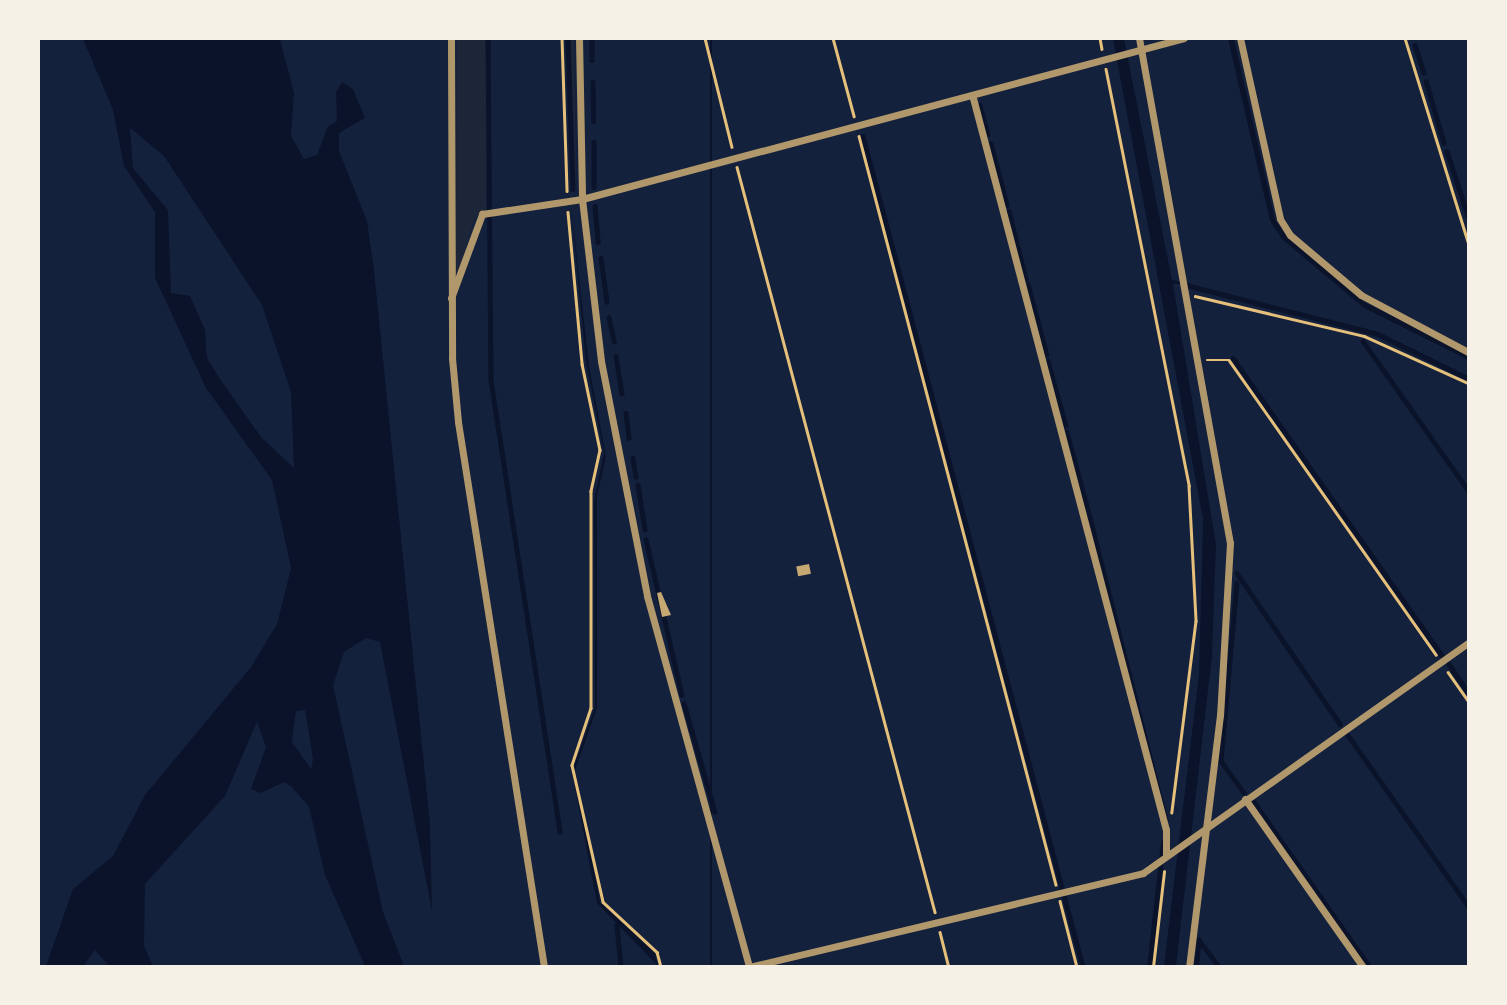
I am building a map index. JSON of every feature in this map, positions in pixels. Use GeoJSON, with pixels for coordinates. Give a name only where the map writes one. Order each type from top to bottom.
{"type":"FeatureCollection","features":[{"type":"Feature","properties":{"kind":"street"},"geometry":{"type":"LineString","coordinates":[[451,38],[451,298],[458,422],[544,967]]}},
{"type":"Feature","properties":{"kind":"street"},"geometry":{"type":"LineString","coordinates":[[579,38],[582,199],[601,361],[647,596],[749,967],[1058,896],[1143,873],[1468,643]]}},
{"type":"Feature","properties":{"kind":"street"},"geometry":{"type":"LineString","coordinates":[[1139,38],[1137,50],[1200,360],[1231,578],[1207,830],[1189,967]]}},
{"type":"Feature","properties":{"kind":"street"},"geometry":{"type":"LineString","coordinates":[[451,298],[482,214],[567,198],[582,199],[974,98],[1184,38]]}},
{"type":"Feature","properties":{"kind":"street"},"geometry":{"type":"LineString","coordinates":[[1240,38],[1280,219],[1290,235],[1361,295],[1468,352]]}},
{"type":"Feature","properties":{"kind":"street"},"geometry":{"type":"LineString","coordinates":[[974,98],[1166,830],[1169,853]]}},
{"type":"Feature","properties":{"kind":"street"},"geometry":{"type":"LineString","coordinates":[[1245,799],[1363,967]]}},
{"type":"Feature","properties":{"kind":"path"},"geometry":{"type":"LineString","coordinates":[[562,38],[567,198],[582,364],[600,450],[591,491],[591,708],[572,765],[603,902],[657,952],[661,967]]}},
{"type":"Feature","properties":{"kind":"path"},"geometry":{"type":"LineString","coordinates":[[705,38],[949,967]]}},
{"type":"Feature","properties":{"kind":"path"},"geometry":{"type":"LineString","coordinates":[[833,38],[1077,967]]}},
{"type":"Feature","properties":{"kind":"path"},"geometry":{"type":"LineString","coordinates":[[1405,38],[1468,242]]}},
{"type":"Feature","properties":{"kind":"path"},"geometry":{"type":"LineString","coordinates":[[1108,59],[1189,486],[1196,621],[1166,830]]}},
{"type":"Feature","properties":{"kind":"path"},"geometry":{"type":"LineString","coordinates":[[1188,295],[1364,336],[1468,383]]}},
{"type":"Feature","properties":{"kind":"path"},"geometry":{"type":"LineString","coordinates":[[1200,360],[1229,360],[1468,701]]}},
{"type":"Feature","properties":{"kind":"path"},"geometry":{"type":"LineString","coordinates":[[1153,967],[1169,853]]}},
{"type":"Feature","properties":{"kind":"shaded area"},"geometry":{"type":"Polygon","coordinates":[[[83,39],[280,39],[294,93],[291,136],[304,159],[317,155],[328,126],[337,121],[336,92],[342,82],[353,89],[365,118],[339,133],[339,151],[367,221],[374,270],[430,824],[432,911],[380,642],[366,638],[344,652],[333,685],[383,912],[404,966],[365,966],[325,875],[309,807],[292,787],[284,782],[261,793],[251,789],[266,747],[257,722],[225,796],[145,884],[144,946],[153,966],[109,966],[95,950],[83,966],[46,966],[73,889],[113,856],[145,795],[251,667],[277,624],[291,568],[272,480],[206,388],[155,278],[155,212],[124,166],[113,110],[83,39]],[[130,128],[133,168],[168,210],[171,293],[190,296],[205,330],[207,358],[261,437],[294,468],[291,392],[262,305],[164,156],[130,128]],[[305,710],[296,711],[292,742],[311,769],[313,759],[305,710]]]}},
{"type":"Feature","properties":{"kind":"shaded area"},"geometry":{"type":"Polygon","coordinates":[[[457,39],[487,39],[486,210],[474,219],[456,280],[457,39]]]}},
{"type":"Feature","properties":{"kind":"shaded area"},"geometry":{"type":"Polygon","coordinates":[[[566,39],[574,39],[576,189],[571,195],[566,39]]]}},
{"type":"Feature","properties":{"kind":"shaded area"},"geometry":{"type":"Polygon","coordinates":[[[710,39],[712,967],[710,967],[710,39]]]}},
{"type":"Feature","properties":{"kind":"shaded area"},"geometry":{"type":"Polygon","coordinates":[[[1113,39],[1124,39],[1172,280],[1192,284],[1173,284],[1216,544],[1212,656],[1176,966],[1164,966],[1199,674],[1203,519],[1113,39]]]}},
{"type":"Feature","properties":{"kind":"shaded area"},"geometry":{"type":"Polygon","coordinates":[[[1228,39],[1234,39],[1275,219],[1286,236],[1364,302],[1465,352],[1468,360],[1364,308],[1282,239],[1270,221],[1228,39]]]}},
{"type":"Feature","properties":{"kind":"shaded area"},"geometry":{"type":"Polygon","coordinates":[[[571,205],[589,366],[606,457],[597,496],[597,708],[574,773],[600,902],[655,953],[658,966],[597,903],[572,772],[595,707],[594,501],[604,453],[586,362],[571,205]]]}},
{"type":"Feature","properties":{"kind":"building"},"geometry":{"type":"Polygon","coordinates":[[[809,564],[811,574],[798,576],[796,566],[809,564]]]}},
{"type":"Feature","properties":{"kind":"building"},"geometry":{"type":"Polygon","coordinates":[[[661,592],[671,615],[662,617],[657,593],[661,592]]]}},
{"type":"Feature","properties":{"kind":"waterway"},"geometry":{"type":"LineString","coordinates":[[488,38],[491,380],[560,832]]}},
{"type":"Feature","properties":{"kind":"waterway"},"geometry":{"type":"LineString","coordinates":[[568,38],[573,189]]}},
{"type":"Feature","properties":{"kind":"waterway"},"geometry":{"type":"LineString","coordinates":[[592,38],[592,60]]}},
{"type":"Feature","properties":{"kind":"waterway"},"geometry":{"type":"LineString","coordinates":[[1415,45],[1424,73]]}},
{"type":"Feature","properties":{"kind":"waterway"},"geometry":{"type":"LineString","coordinates":[[1426,81],[1444,142]]}},
{"type":"Feature","properties":{"kind":"waterway"},"geometry":{"type":"LineString","coordinates":[[593,82],[594,121]]}},
{"type":"Feature","properties":{"kind":"waterway"},"geometry":{"type":"LineString","coordinates":[[980,105],[988,134]]}},
{"type":"Feature","properties":{"kind":"waterway"},"geometry":{"type":"LineString","coordinates":[[863,136],[1083,967]]}},
{"type":"Feature","properties":{"kind":"waterway"},"geometry":{"type":"LineString","coordinates":[[594,142],[594,187]]}},
{"type":"Feature","properties":{"kind":"waterway"},"geometry":{"type":"LineString","coordinates":[[991,143],[1007,205]]}},
{"type":"Feature","properties":{"kind":"waterway"},"geometry":{"type":"LineString","coordinates":[[1447,151],[1468,216]]}},
{"type":"Feature","properties":{"kind":"waterway"},"geometry":{"type":"LineString","coordinates":[[595,206],[598,242]]}},
{"type":"Feature","properties":{"kind":"waterway"},"geometry":{"type":"LineString","coordinates":[[1009,211],[1026,279]]}},
{"type":"Feature","properties":{"kind":"waterway"},"geometry":{"type":"LineString","coordinates":[[601,258],[607,302]]}},
{"type":"Feature","properties":{"kind":"waterway"},"geometry":{"type":"LineString","coordinates":[[1028,284],[1047,355]]}},
{"type":"Feature","properties":{"kind":"waterway"},"geometry":{"type":"LineString","coordinates":[[1186,285],[1378,334],[1468,378]]}},
{"type":"Feature","properties":{"kind":"waterway"},"geometry":{"type":"LineString","coordinates":[[609,317],[614,341]]}},
{"type":"Feature","properties":{"kind":"waterway"},"geometry":{"type":"LineString","coordinates":[[1363,341],[1468,490]]}},
{"type":"Feature","properties":{"kind":"waterway"},"geometry":{"type":"LineString","coordinates":[[616,356],[622,394]]}},
{"type":"Feature","properties":{"kind":"waterway"},"geometry":{"type":"LineString","coordinates":[[1233,358],[1442,655]]}},
{"type":"Feature","properties":{"kind":"waterway"},"geometry":{"type":"LineString","coordinates":[[1048,361],[1066,426]]}},
{"type":"Feature","properties":{"kind":"waterway"},"geometry":{"type":"LineString","coordinates":[[626,413],[629,438]]}},
{"type":"Feature","properties":{"kind":"waterway"},"geometry":{"type":"LineString","coordinates":[[1067,432],[1085,499]]}},
{"type":"Feature","properties":{"kind":"waterway"},"geometry":{"type":"LineString","coordinates":[[633,458],[636,477]]}},
{"type":"Feature","properties":{"kind":"waterway"},"geometry":{"type":"LineString","coordinates":[[638,485],[645,529]]}},
{"type":"Feature","properties":{"kind":"waterway"},"geometry":{"type":"LineString","coordinates":[[1086,502],[1166,820]]}},
{"type":"Feature","properties":{"kind":"waterway"},"geometry":{"type":"LineString","coordinates":[[646,539],[682,695]]}},
{"type":"Feature","properties":{"kind":"waterway"},"geometry":{"type":"LineString","coordinates":[[1237,573],[1340,724]]}},
{"type":"Feature","properties":{"kind":"waterway"},"geometry":{"type":"LineString","coordinates":[[1237,583],[1221,761],[1244,793]]}},
{"type":"Feature","properties":{"kind":"waterway"},"geometry":{"type":"LineString","coordinates":[[1449,664],[1468,692]]}},
{"type":"Feature","properties":{"kind":"waterway"},"geometry":{"type":"LineString","coordinates":[[684,703],[715,812]]}},
{"type":"Feature","properties":{"kind":"waterway"},"geometry":{"type":"LineString","coordinates":[[1348,735],[1468,906]]}},
{"type":"Feature","properties":{"kind":"waterway"},"geometry":{"type":"LineString","coordinates":[[1254,802],[1370,967]]}},
{"type":"Feature","properties":{"kind":"waterway"},"geometry":{"type":"LineString","coordinates":[[1149,967],[1163,842]]}},
{"type":"Feature","properties":{"kind":"waterway"},"geometry":{"type":"LineString","coordinates":[[617,925],[621,967]]}},
{"type":"Feature","properties":{"kind":"waterway"},"geometry":{"type":"LineString","coordinates":[[1199,940],[1219,967]]}},
{"type":"Feature","properties":{"kind":"waterway"},"geometry":{"type":"LineString","coordinates":[[1196,967],[1199,940]]}}]}
